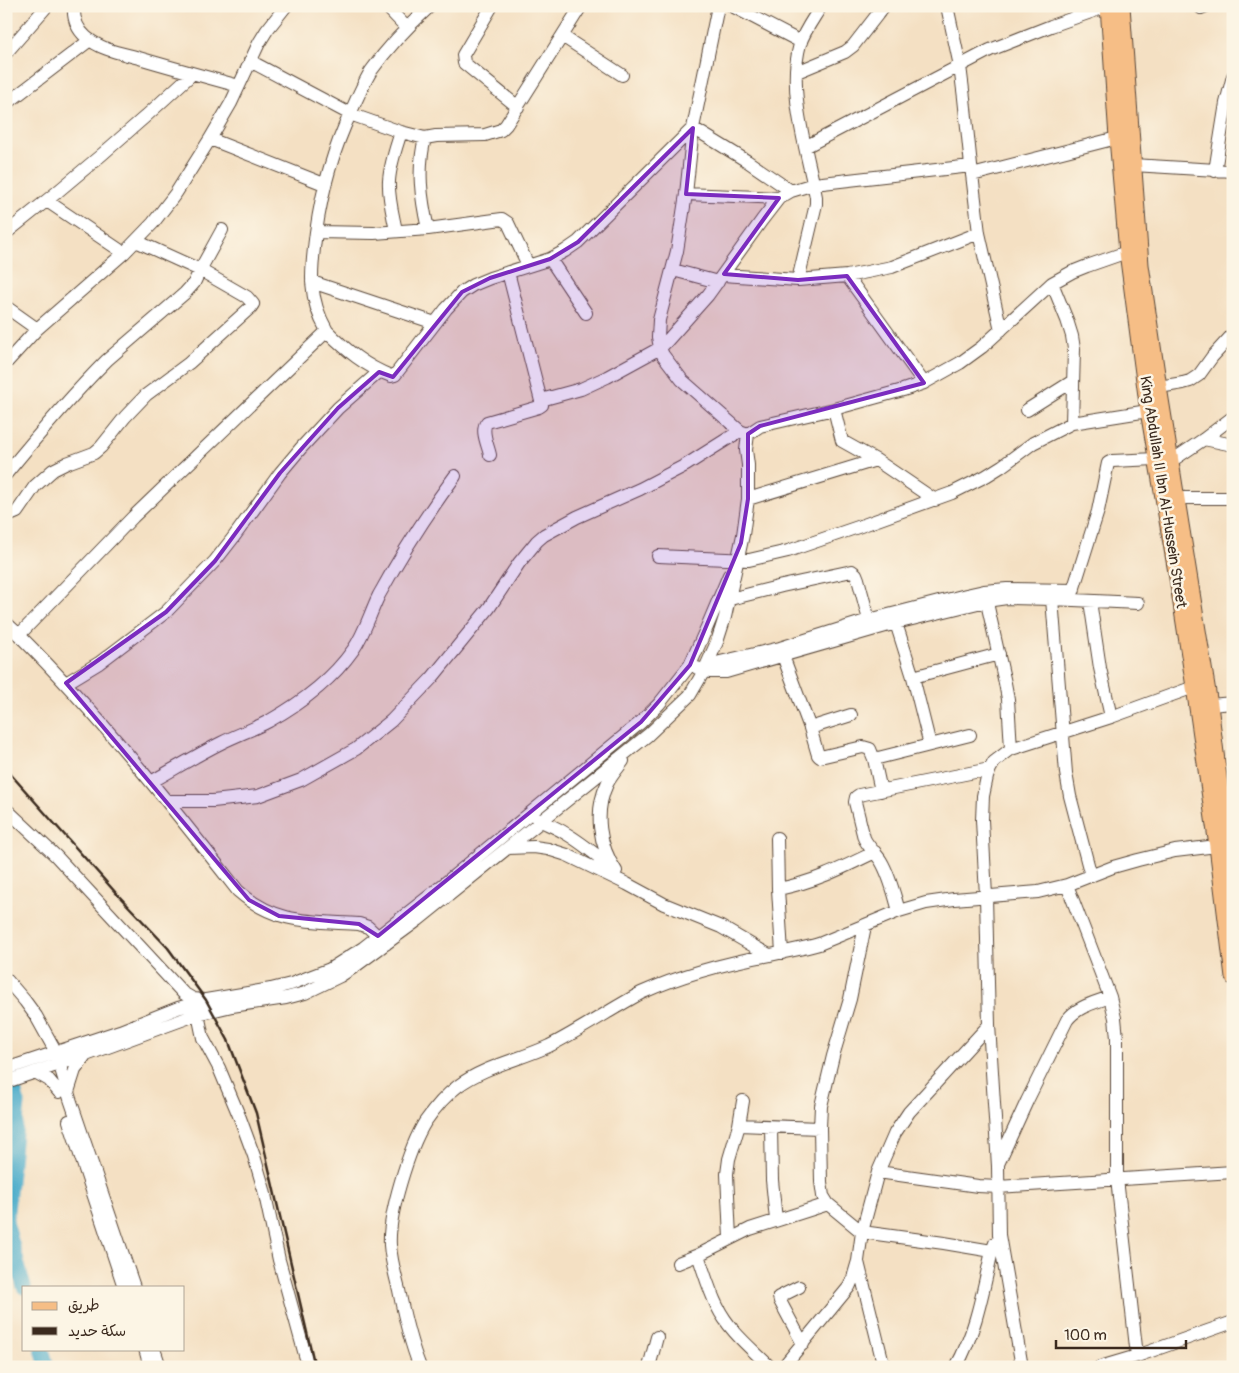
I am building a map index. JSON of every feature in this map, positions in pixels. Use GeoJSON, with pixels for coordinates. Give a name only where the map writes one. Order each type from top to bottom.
{"type":"FeatureCollection","features":[{"type":"Feature","properties":{"kind":"main road","name":"King Abdullah II Ibn Al-Hussein Street"},"geometry":{"type":"LineString","coordinates":[[1108,6],[1127,252],[1148,411],[1176,498],[1210,705],[1233,889]]}},
{"type":"Feature","properties":{"kind":"main road","name":"King Abdullah II Ibn Al-Hussein Street"},"geometry":{"type":"LineString","coordinates":[[1122,6],[1141,265],[1158,387],[1163,460],[1177,578],[1217,846],[1233,977]]}},
{"type":"Feature","properties":{"kind":"street"},"geometry":{"type":"LineString","coordinates":[[6,53],[47,6]]}},
{"type":"Feature","properties":{"kind":"street"},"geometry":{"type":"LineString","coordinates":[[74,6],[76,24],[84,36],[90,40],[107,48],[239,86]]}},
{"type":"Feature","properties":{"kind":"street"},"geometry":{"type":"LineString","coordinates":[[6,362],[36,329],[124,253],[153,224],[210,139],[239,86],[258,43],[286,6]]}},
{"type":"Feature","properties":{"kind":"street"},"geometry":{"type":"LineString","coordinates":[[386,6],[406,27]]}},
{"type":"Feature","properties":{"kind":"street"},"geometry":{"type":"LineString","coordinates":[[430,6],[406,27],[371,71],[363,85],[343,128],[324,184],[316,232],[312,293],[317,311],[327,330],[346,349],[379,372],[390,376],[394,375],[446,309],[462,292],[473,285],[550,258],[578,242],[694,128]]}},
{"type":"Feature","properties":{"kind":"street"},"geometry":{"type":"LineString","coordinates":[[492,6],[464,55],[464,63],[518,108]]}},
{"type":"Feature","properties":{"kind":"street"},"geometry":{"type":"LineString","coordinates":[[250,61],[350,114],[401,132],[425,138],[485,135],[501,130],[506,125],[581,6]]}},
{"type":"Feature","properties":{"kind":"street"},"geometry":{"type":"LineString","coordinates":[[54,1059],[86,1055],[175,1022],[204,1009],[311,978],[418,920],[648,735],[682,704],[690,694],[704,671],[717,642],[724,599],[743,535],[748,499],[748,465],[744,432],[682,380],[667,361],[660,348],[658,337],[660,320],[677,251],[694,128],[718,6]]}},
{"type":"Feature","properties":{"kind":"street"},"geometry":{"type":"LineString","coordinates":[[732,6],[801,42]]}},
{"type":"Feature","properties":{"kind":"street"},"geometry":{"type":"LineString","coordinates":[[798,280],[815,212],[816,197],[798,113],[797,59],[801,42],[820,6]]}},
{"type":"Feature","properties":{"kind":"street"},"geometry":{"type":"LineString","coordinates":[[797,72],[845,52],[853,46],[884,6]]}},
{"type":"Feature","properties":{"kind":"street"},"geometry":{"type":"LineString","coordinates":[[947,6],[960,66],[979,233],[1001,330]]}},
{"type":"Feature","properties":{"kind":"street"},"geometry":{"type":"LineString","coordinates":[[805,147],[990,50],[1108,6]]}},
{"type":"Feature","properties":{"kind":"street"},"geometry":{"type":"LineString","coordinates":[[562,36],[622,75]]}},
{"type":"Feature","properties":{"kind":"street"},"geometry":{"type":"LineString","coordinates":[[6,104],[90,40]]}},
{"type":"Feature","properties":{"kind":"street"},"geometry":{"type":"LineString","coordinates":[[6,233],[47,201],[142,120],[192,74]]}},
{"type":"Feature","properties":{"kind":"street"},"geometry":{"type":"LineString","coordinates":[[1215,171],[1226,103],[1233,76]]}},
{"type":"Feature","properties":{"kind":"street"},"geometry":{"type":"LineString","coordinates":[[694,128],[791,191]]}},
{"type":"Feature","properties":{"kind":"street"},"geometry":{"type":"LineString","coordinates":[[396,231],[390,199],[389,181],[392,162],[401,132]]}},
{"type":"Feature","properties":{"kind":"street"},"geometry":{"type":"LineString","coordinates":[[425,138],[420,168],[423,208],[428,229]]}},
{"type":"Feature","properties":{"kind":"street"},"geometry":{"type":"LineString","coordinates":[[541,400],[581,389],[660,348],[721,278],[780,198],[791,191],[814,184],[971,170],[1117,138]]}},
{"type":"Feature","properties":{"kind":"street"},"geometry":{"type":"LineString","coordinates":[[210,139],[324,184]]}},
{"type":"Feature","properties":{"kind":"street"},"geometry":{"type":"LineString","coordinates":[[1133,165],[1233,171]]}},
{"type":"Feature","properties":{"kind":"street"},"geometry":{"type":"LineString","coordinates":[[686,194],[780,198]]}},
{"type":"Feature","properties":{"kind":"street"},"geometry":{"type":"LineString","coordinates":[[47,201],[124,253]]}},
{"type":"Feature","properties":{"kind":"street"},"geometry":{"type":"LineString","coordinates":[[316,232],[359,233],[428,229],[502,219],[508,223],[528,265]]}},
{"type":"Feature","properties":{"kind":"street"},"geometry":{"type":"LineString","coordinates":[[6,474],[79,389],[107,360],[185,293],[194,283],[222,230]]}},
{"type":"Feature","properties":{"kind":"street"},"geometry":{"type":"LineString","coordinates":[[673,270],[721,278],[798,280],[847,276],[881,270],[979,233]]}},
{"type":"Feature","properties":{"kind":"street"},"geometry":{"type":"LineString","coordinates":[[6,515],[16,512],[35,486],[53,470],[94,453],[146,395],[189,363],[251,307],[252,304],[247,297],[200,270],[136,241]]}},
{"type":"Feature","properties":{"kind":"street"},"geometry":{"type":"LineString","coordinates":[[167,801],[213,801],[258,796],[301,780],[356,749],[391,721],[432,678],[489,608],[519,563],[544,535],[577,517],[679,469],[744,432],[760,426],[834,409],[924,383],[960,363],[1001,330],[1052,283],[1086,266],[1127,252]]}},
{"type":"Feature","properties":{"kind":"street"},"geometry":{"type":"LineString","coordinates":[[550,258],[586,313]]}},
{"type":"Feature","properties":{"kind":"street"},"geometry":{"type":"LineString","coordinates":[[490,455],[484,429],[488,422],[540,408],[542,405],[508,272]]}},
{"type":"Feature","properties":{"kind":"street"},"geometry":{"type":"LineString","coordinates":[[847,276],[924,383]]}},
{"type":"Feature","properties":{"kind":"street"},"geometry":{"type":"LineString","coordinates":[[312,282],[435,323]]}},
{"type":"Feature","properties":{"kind":"street"},"geometry":{"type":"LineString","coordinates":[[1052,283],[1072,336],[1074,359],[1072,423]]}},
{"type":"Feature","properties":{"kind":"street"},"geometry":{"type":"LineString","coordinates":[[6,307],[36,329]]}},
{"type":"Feature","properties":{"kind":"street"},"geometry":{"type":"LineString","coordinates":[[19,636],[133,517],[327,330]]}},
{"type":"Feature","properties":{"kind":"street"},"geometry":{"type":"LineString","coordinates":[[1158,387],[1190,381],[1199,374],[1233,334]]}},
{"type":"Feature","properties":{"kind":"street"},"geometry":{"type":"LineString","coordinates":[[66,683],[98,663],[166,612],[215,561],[280,473],[301,448],[338,408],[379,372]]}},
{"type":"Feature","properties":{"kind":"street"},"geometry":{"type":"LineString","coordinates":[[1026,410],[1073,381]]}},
{"type":"Feature","properties":{"kind":"street"},"geometry":{"type":"LineString","coordinates":[[834,409],[841,440],[876,460],[935,500]]}},
{"type":"Feature","properties":{"kind":"street"},"geometry":{"type":"LineString","coordinates":[[658,556],[737,556],[754,560],[788,551],[935,500],[986,476],[1033,443],[1072,423],[1148,411]]}},
{"type":"Feature","properties":{"kind":"street"},"geometry":{"type":"LineString","coordinates":[[1072,595],[1098,512],[1108,463],[1112,461],[1163,460],[1204,439],[1233,417]]}},
{"type":"Feature","properties":{"kind":"street"},"geometry":{"type":"LineString","coordinates":[[1204,439],[1233,445]]}},
{"type":"Feature","properties":{"kind":"street"},"geometry":{"type":"LineString","coordinates":[[748,499],[876,460]]}},
{"type":"Feature","properties":{"kind":"street"},"geometry":{"type":"LineString","coordinates":[[151,782],[223,742],[269,721],[312,694],[341,664],[358,642],[378,598],[403,553],[434,504],[455,476]]}},
{"type":"Feature","properties":{"kind":"street"},"geometry":{"type":"LineString","coordinates":[[1176,498],[1233,498]]}},
{"type":"Feature","properties":{"kind":"street"},"geometry":{"type":"LineString","coordinates":[[382,940],[528,815],[642,722],[690,665],[724,599],[852,571],[858,579],[868,620]]}},
{"type":"Feature","properties":{"kind":"street"},"geometry":{"type":"LineString","coordinates":[[690,665],[704,671],[726,672],[1007,589],[1072,595],[1090,601],[1138,603]]}},
{"type":"Feature","properties":{"kind":"street"},"geometry":{"type":"LineString","coordinates":[[704,671],[720,662],[780,648],[868,620],[985,596],[1052,599],[1072,595]]}},
{"type":"Feature","properties":{"kind":"street"},"geometry":{"type":"LineString","coordinates":[[985,596],[1008,698],[1011,749]]}},
{"type":"Feature","properties":{"kind":"street"},"geometry":{"type":"LineString","coordinates":[[1052,599],[1066,773],[1070,796],[1091,876]]}},
{"type":"Feature","properties":{"kind":"street"},"geometry":{"type":"LineString","coordinates":[[1090,601],[1100,668],[1112,717]]}},
{"type":"Feature","properties":{"kind":"street"},"geometry":{"type":"LineString","coordinates":[[896,622],[913,677],[930,745]]}},
{"type":"Feature","properties":{"kind":"street"},"geometry":{"type":"LineString","coordinates":[[6,623],[66,683],[167,801],[238,891],[249,900],[279,916],[297,920],[359,924],[368,927],[382,940]]}},
{"type":"Feature","properties":{"kind":"street"},"geometry":{"type":"LineString","coordinates":[[913,677],[999,654]]}},
{"type":"Feature","properties":{"kind":"street"},"geometry":{"type":"LineString","coordinates":[[783,656],[820,758],[863,747],[870,749],[881,791]]}},
{"type":"Feature","properties":{"kind":"street"},"geometry":{"type":"LineString","coordinates":[[1022,1367],[999,1235],[998,1166],[989,1025],[982,820],[983,796],[987,777],[994,762],[1011,749],[1062,734],[1194,687]]}},
{"type":"Feature","properties":{"kind":"street"},"geometry":{"type":"LineString","coordinates":[[1210,705],[1233,703]]}},
{"type":"Feature","properties":{"kind":"street"},"geometry":{"type":"LineString","coordinates":[[810,728],[851,716]]}},
{"type":"Feature","properties":{"kind":"street"},"geometry":{"type":"LineString","coordinates":[[874,759],[970,735]]}},
{"type":"Feature","properties":{"kind":"street"},"geometry":{"type":"LineString","coordinates":[[628,884],[608,860],[602,837],[600,817],[602,799],[608,783],[632,748]]}},
{"type":"Feature","properties":{"kind":"street"},"geometry":{"type":"LineString","coordinates":[[899,911],[886,870],[864,838],[854,802],[856,797],[858,795],[990,768]]}},
{"type":"Feature","properties":{"kind":"street"},"geometry":{"type":"LineString","coordinates":[[6,810],[56,856],[180,990],[204,1009]]}},
{"type":"Feature","properties":{"kind":"street"},"geometry":{"type":"LineString","coordinates":[[528,815],[567,834],[616,871]]}},
{"type":"Feature","properties":{"kind":"street"},"geometry":{"type":"LineString","coordinates":[[776,954],[777,838]]}},
{"type":"Feature","properties":{"kind":"street"},"geometry":{"type":"LineString","coordinates":[[420,1367],[407,1329],[392,1264],[390,1244],[392,1220],[396,1198],[415,1142],[426,1122],[440,1103],[459,1086],[486,1070],[547,1046],[657,986],[699,972],[819,944],[899,911],[926,903],[1038,892],[1067,886],[1138,860],[1175,851],[1217,846]]}},
{"type":"Feature","properties":{"kind":"street"},"geometry":{"type":"LineString","coordinates":[[508,848],[534,847],[567,855],[628,884],[664,904],[721,927],[776,954]]}},
{"type":"Feature","properties":{"kind":"street"},"geometry":{"type":"LineString","coordinates":[[778,889],[808,882],[875,852]]}},
{"type":"Feature","properties":{"kind":"street"},"geometry":{"type":"LineString","coordinates":[[1067,886],[1110,997],[1115,1018],[1117,1038],[1117,1179],[1136,1356]]}},
{"type":"Feature","properties":{"kind":"street"},"geometry":{"type":"LineString","coordinates":[[865,926],[850,999],[821,1106],[821,1182],[823,1196],[828,1204],[862,1232],[992,1251]]}},
{"type":"Feature","properties":{"kind":"street"},"geometry":{"type":"LineString","coordinates":[[6,978],[36,1016],[54,1059],[124,1286]]}},
{"type":"Feature","properties":{"kind":"street"},"geometry":{"type":"LineString","coordinates":[[178,1008],[180,990]]}},
{"type":"Feature","properties":{"kind":"street"},"geometry":{"type":"LineString","coordinates":[[6,991],[20,1007],[54,1059]]}},
{"type":"Feature","properties":{"kind":"street"},"geometry":{"type":"LineString","coordinates":[[998,1166],[1027,1101],[1067,1020],[1073,1012],[1081,1007],[1110,997]]}},
{"type":"Feature","properties":{"kind":"street"},"geometry":{"type":"LineString","coordinates":[[7,1077],[178,1008],[204,1009]]}},
{"type":"Feature","properties":{"kind":"street"},"geometry":{"type":"LineString","coordinates":[[203,1038],[204,1009]]}},
{"type":"Feature","properties":{"kind":"street"},"geometry":{"type":"LineString","coordinates":[[175,1022],[203,1038],[240,1118],[264,1190],[279,1260],[309,1367]]}},
{"type":"Feature","properties":{"kind":"street"},"geometry":{"type":"LineString","coordinates":[[783,1367],[849,1287],[858,1261],[862,1232],[878,1172],[895,1133],[909,1112],[989,1025]]}},
{"type":"Feature","properties":{"kind":"street"},"geometry":{"type":"LineString","coordinates":[[63,1092],[86,1055]]}},
{"type":"Feature","properties":{"kind":"street"},"geometry":{"type":"LineString","coordinates":[[32,1068],[63,1092],[134,1286]]}},
{"type":"Feature","properties":{"kind":"street"},"geometry":{"type":"LineString","coordinates":[[730,1238],[726,1178],[743,1102]]}},
{"type":"Feature","properties":{"kind":"street"},"geometry":{"type":"LineString","coordinates":[[739,1125],[820,1128]]}},
{"type":"Feature","properties":{"kind":"street"},"geometry":{"type":"LineString","coordinates":[[772,1127],[772,1180],[776,1220]]}},
{"type":"Feature","properties":{"kind":"street"},"geometry":{"type":"LineString","coordinates":[[878,1172],[969,1185],[998,1187],[1233,1172]]}},
{"type":"Feature","properties":{"kind":"street"},"geometry":{"type":"LineString","coordinates":[[678,1263],[750,1229],[828,1204]]}},
{"type":"Feature","properties":{"kind":"street"},"geometry":{"type":"LineString","coordinates":[[956,1367],[964,1354],[975,1323],[992,1251],[999,1235]]}},
{"type":"Feature","properties":{"kind":"street"},"geometry":{"type":"LineString","coordinates":[[698,1255],[717,1307],[737,1335],[770,1367]]}},
{"type":"Feature","properties":{"kind":"street"},"geometry":{"type":"LineString","coordinates":[[858,1261],[884,1367]]}},
{"type":"Feature","properties":{"kind":"street"},"geometry":{"type":"LineString","coordinates":[[799,1287],[779,1298],[803,1344]]}},
{"type":"Feature","properties":{"kind":"street"},"geometry":{"type":"LineString","coordinates":[[1100,1367],[1233,1322]]}},
{"type":"Feature","properties":{"kind":"street"},"geometry":{"type":"LineString","coordinates":[[649,1367],[657,1337]]}},
{"type":"Feature","properties":{"kind":"street"},"geometry":{"type":"LineString","coordinates":[[145,1350],[150,1367]]}},
{"type":"Feature","properties":{"kind":"street"},"geometry":{"type":"LineString","coordinates":[[154,1350],[160,1367]]}},
{"type":"Feature","properties":{"kind":"highlighted area"},"geometry":{"type":"Polygon","coordinates":[[[693,128],[686,194],[779,198],[724,274],[798,280],[847,276],[924,383],[760,426],[748,434],[748,499],[741,543],[690,665],[641,722],[378,936],[359,924],[279,916],[249,900],[66,683],[166,612],[215,561],[280,473],[338,408],[379,372],[393,377],[462,292],[490,278],[550,259],[578,242],[693,128]]]}},
{"type":"Feature","properties":{"kind":"waterway"},"geometry":{"type":"LineString","coordinates":[[6,1221],[18,1103],[7,1068]]}},
{"type":"Feature","properties":{"kind":"waterway"},"geometry":{"type":"LineString","coordinates":[[6,1222],[24,1286]]}},
{"type":"Feature","properties":{"kind":"waterway"},"geometry":{"type":"LineString","coordinates":[[42,1350],[47,1367]]}},
{"type":"Feature","properties":{"kind":"railway"},"geometry":{"type":"LineString","coordinates":[[6,769],[116,893],[168,948],[206,1000],[228,1040],[256,1113],[315,1367]]}}]}
